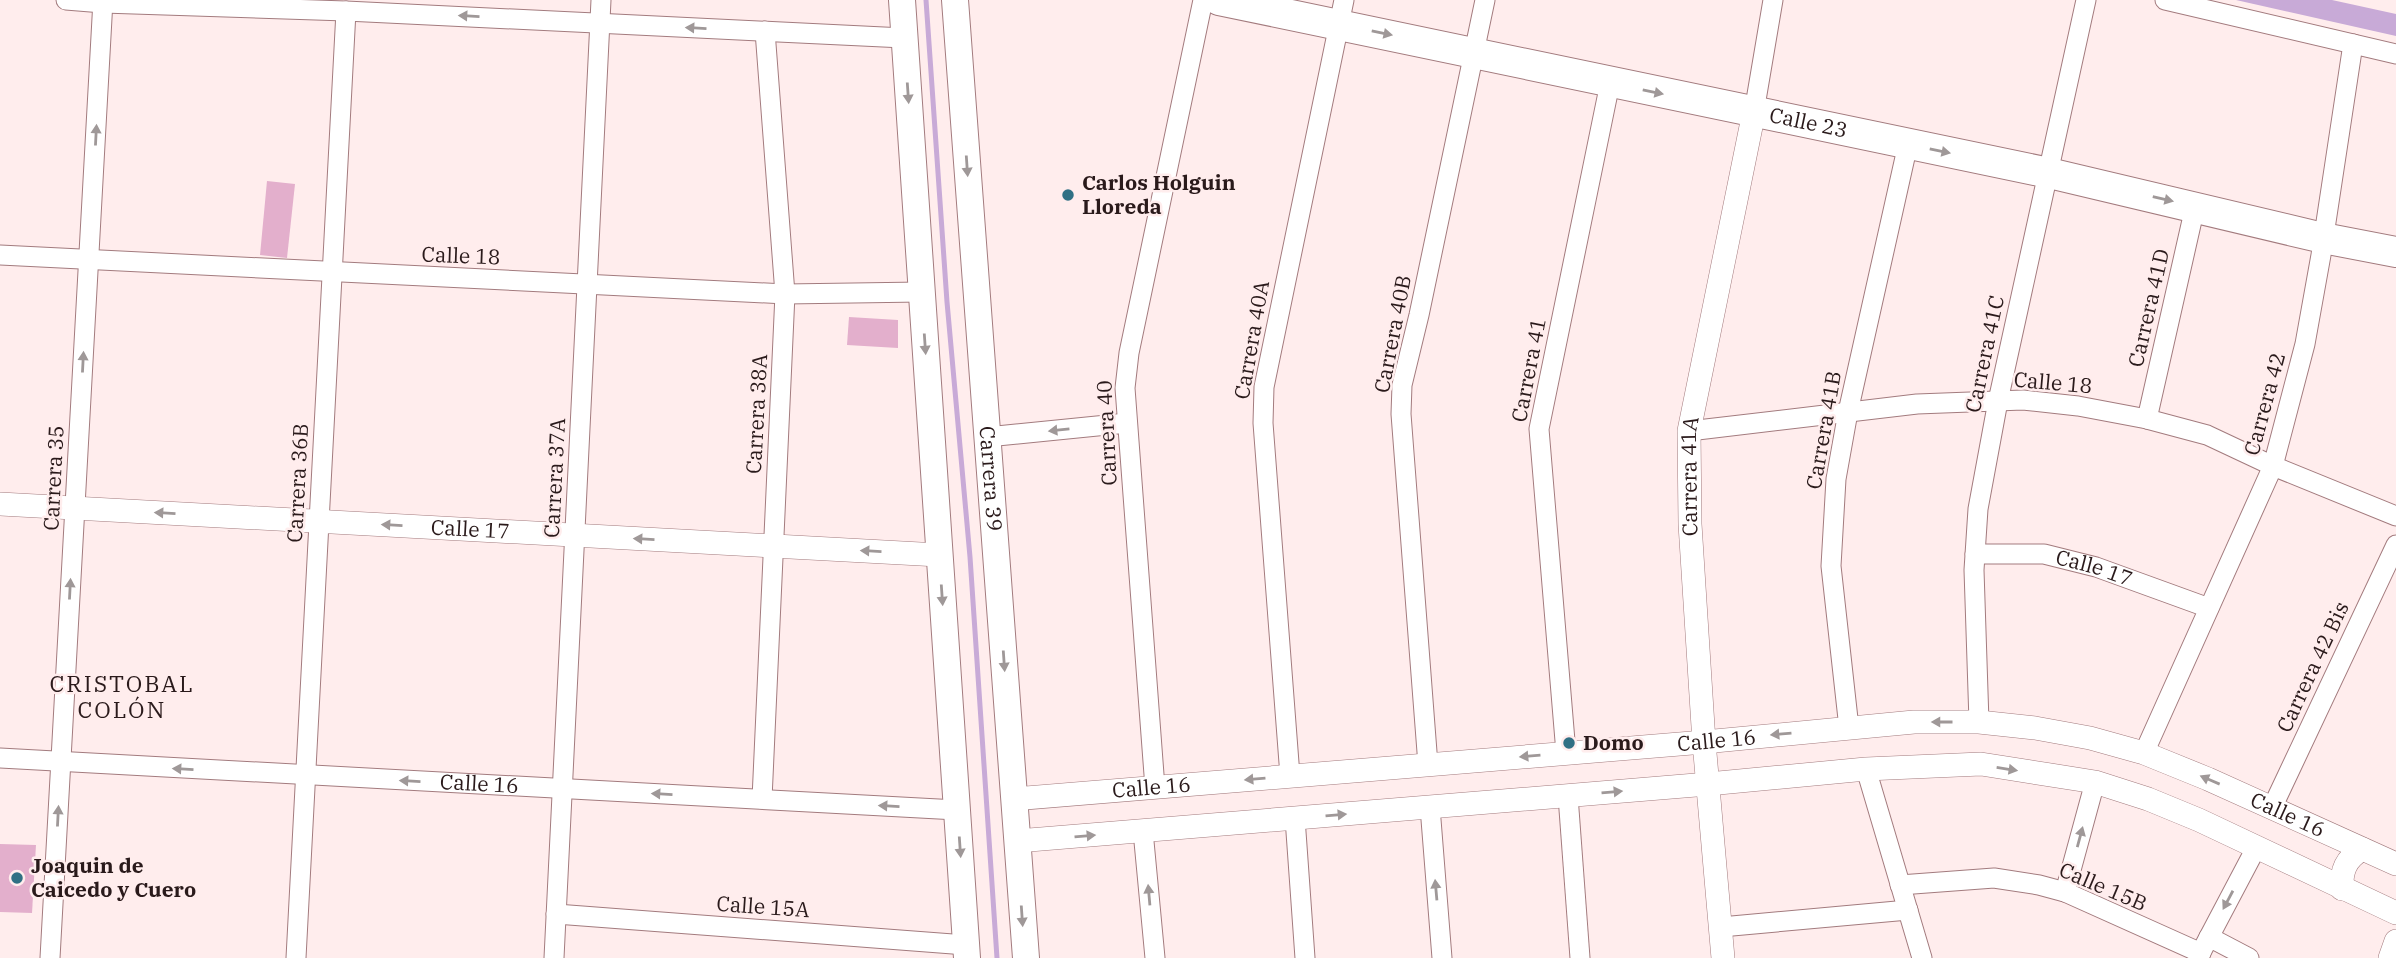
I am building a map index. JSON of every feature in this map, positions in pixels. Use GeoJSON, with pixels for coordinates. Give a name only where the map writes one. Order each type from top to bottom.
{"type":"FeatureCollection","features":[{"type":"Feature","properties":{"kind":"main road"},"geometry":{"type":"LineString","coordinates":[[902,0],[966,952]]}},
{"type":"Feature","properties":{"kind":"main road","name":"Carrera 39"},"geometry":{"type":"LineString","coordinates":[[956,0],[1026,958]]}},
{"type":"Feature","properties":{"kind":"main road","name":"Calle 23"},"geometry":{"type":"LineString","coordinates":[[1219,0],[1341,12],[1475,52],[1610,83],[2049,173],[2323,238],[2396,252]]}},
{"type":"Feature","properties":{"kind":"street"},"geometry":{"type":"LineString","coordinates":[[66,0],[600,22],[904,38]]}},
{"type":"Feature","properties":{"kind":"street","name":"Carrera 37A"},"geometry":{"type":"LineString","coordinates":[[554,958],[601,0]]}},
{"type":"Feature","properties":{"kind":"street","name":"Carrera 40"},"geometry":{"type":"LineString","coordinates":[[1155,788],[1125,388],[1129,353],[1203,0]]}},
{"type":"Feature","properties":{"kind":"street","name":"Carrera 40B"},"geometry":{"type":"LineString","coordinates":[[1428,765],[1401,414],[1402,385],[1485,0]]}},
{"type":"Feature","properties":{"kind":"street","name":"Carrera 41A"},"geometry":{"type":"LineString","coordinates":[[1723,958],[1704,742],[1690,524],[1689,431],[1754,112],[1773,0]]}},
{"type":"Feature","properties":{"kind":"street","name":"Carrera 41C"},"geometry":{"type":"LineString","coordinates":[[1979,722],[1975,554],[1978,509],[1998,401],[2086,0]]}},
{"type":"Feature","properties":{"kind":"street"},"geometry":{"type":"LineString","coordinates":[[2165,0],[2396,54]]}},
{"type":"Feature","properties":{"kind":"street","name":"Carrera 35"},"geometry":{"type":"LineString","coordinates":[[50,958],[103,2]]}},
{"type":"Feature","properties":{"kind":"street","name":"Carrera 36B"},"geometry":{"type":"LineString","coordinates":[[296,958],[346,11]]}},
{"type":"Feature","properties":{"kind":"street","name":"Carrera 40A"},"geometry":{"type":"LineString","coordinates":[[1290,776],[1263,424],[1264,387],[1341,12]]}},
{"type":"Feature","properties":{"kind":"street","name":"Carrera 38A"},"geometry":{"type":"LineString","coordinates":[[762,799],[785,294],[765,31]]}},
{"type":"Feature","properties":{"kind":"street","name":"Carrera 42"},"geometry":{"type":"LineString","coordinates":[[2144,753],[2273,466],[2305,344],[2353,44]]}},
{"type":"Feature","properties":{"kind":"street","name":"Carrera 41"},"geometry":{"type":"LineString","coordinates":[[1566,754],[1539,429],[1610,83]]}},
{"type":"Feature","properties":{"kind":"street","name":"Carrera 41B"},"geometry":{"type":"LineString","coordinates":[[1849,728],[1831,565],[1836,479],[1848,412],[1908,144]]}},
{"type":"Feature","properties":{"kind":"street","name":"Carrera 41D"},"geometry":{"type":"LineString","coordinates":[[2147,419],[2195,207]]}},
{"type":"Feature","properties":{"kind":"street","name":"Calle 18"},"geometry":{"type":"LineString","coordinates":[[0,255],[785,294],[921,292]]}},
{"type":"Feature","properties":{"kind":"street","name":"Calle 18"},"geometry":{"type":"LineString","coordinates":[[1689,431],[1917,404],[2023,400],[2078,406],[2147,419],[2207,435],[2273,466],[2396,516]]}},
{"type":"Feature","properties":{"kind":"street"},"geometry":{"type":"LineString","coordinates":[[987,437],[1127,423]]}},
{"type":"Feature","properties":{"kind":"street","name":"Calle 17"},"geometry":{"type":"LineString","coordinates":[[0,504],[939,555]]}},
{"type":"Feature","properties":{"kind":"street","name":"Carrera 42 Bis"},"geometry":{"type":"LineString","coordinates":[[2272,808],[2396,545]]}},
{"type":"Feature","properties":{"kind":"street","name":"Calle 17"},"geometry":{"type":"LineString","coordinates":[[1975,554],[2044,554],[2096,567],[2209,608]]}},
{"type":"Feature","properties":{"kind":"street","name":"Calle 16"},"geometry":{"type":"LineString","coordinates":[[1014,799],[1566,754],[1914,722],[1979,722],[2090,738],[2144,753],[2396,864]]}},
{"type":"Feature","properties":{"kind":"street","name":"Calle 16"},"geometry":{"type":"LineString","coordinates":[[0,758],[957,810]]}},
{"type":"Feature","properties":{"kind":"street","name":"Calle 16"},"geometry":{"type":"LineString","coordinates":[[1017,841],[1708,785],[1866,769],[1981,764],[2095,782],[2148,799],[2396,913]]}},
{"type":"Feature","properties":{"kind":"street"},"geometry":{"type":"LineString","coordinates":[[1866,769],[1922,958]]}},
{"type":"Feature","properties":{"kind":"street"},"geometry":{"type":"LineString","coordinates":[[2065,892],[2095,782]]}},
{"type":"Feature","properties":{"kind":"street"},"geometry":{"type":"LineString","coordinates":[[1568,796],[1580,958]]}},
{"type":"Feature","properties":{"kind":"street"},"geometry":{"type":"LineString","coordinates":[[1430,807],[1442,958]]}},
{"type":"Feature","properties":{"kind":"street"},"geometry":{"type":"LineString","coordinates":[[1295,818],[1305,958]]}},
{"type":"Feature","properties":{"kind":"street"},"geometry":{"type":"LineString","coordinates":[[1143,831],[1155,958]]}},
{"type":"Feature","properties":{"kind":"street"},"geometry":{"type":"LineString","coordinates":[[2318,877],[2333,860],[2336,837]]}},
{"type":"Feature","properties":{"kind":"street"},"geometry":{"type":"LineString","coordinates":[[2203,949],[2256,848]]}},
{"type":"Feature","properties":{"kind":"street"},"geometry":{"type":"LineString","coordinates":[[2343,889],[2345,865],[2362,849]]}},
{"type":"Feature","properties":{"kind":"street","name":"Calle 15B"},"geometry":{"type":"LineString","coordinates":[[1900,885],[1994,878],[2039,885],[2065,892],[2203,949],[2249,958]]}},
{"type":"Feature","properties":{"kind":"street"},"geometry":{"type":"LineString","coordinates":[[1720,926],[1908,910]]}},
{"type":"Feature","properties":{"kind":"street","name":"Calle 15A"},"geometry":{"type":"LineString","coordinates":[[556,914],[966,952]]}},
{"type":"Feature","properties":{"kind":"street"},"geometry":{"type":"LineString","coordinates":[[2390,958],[2396,941]]}},
{"type":"Feature","properties":{"kind":"shaded area"},"geometry":{"type":"Polygon","coordinates":[[[2236,0],[2332,0],[2396,14],[2396,36],[2236,0]]]}},
{"type":"Feature","properties":{"kind":"building"},"geometry":{"type":"Polygon","coordinates":[[[267,181],[295,184],[287,258],[260,255],[267,181]]]}},
{"type":"Feature","properties":{"kind":"building"},"geometry":{"type":"Polygon","coordinates":[[[849,317],[898,320],[898,348],[847,345],[849,317]]]}},
{"type":"Feature","properties":{"kind":"building","name":"Joaquin de Caicedo y Cuero"},"geometry":{"type":"Polygon","coordinates":[[[0,844],[36,845],[32,913],[0,912],[0,844]]]}},
{"type":"Feature","properties":{"kind":"waterway"},"geometry":{"type":"LineString","coordinates":[[926,0],[947,302],[970,557],[997,958]]}},
{"type":"Feature","properties":{"kind":"place","name":"Carlos Holguin Lloreda"},"geometry":{"type":"Point","coordinates":[1068,195]}},
{"type":"Feature","properties":{"kind":"place","name":"Domo"},"geometry":{"type":"Point","coordinates":[1569,743]}},
{"type":"Feature","properties":{"kind":"place","name":"Joaquin de Caicedo y Cuero"},"geometry":{"type":"Point","coordinates":[17,878]}},
{"type":"Feature","properties":{"kind":"district","name":"CRISTOBAL COLÓN"},"geometry":{"type":"Point","coordinates":[122,697]}}]}
